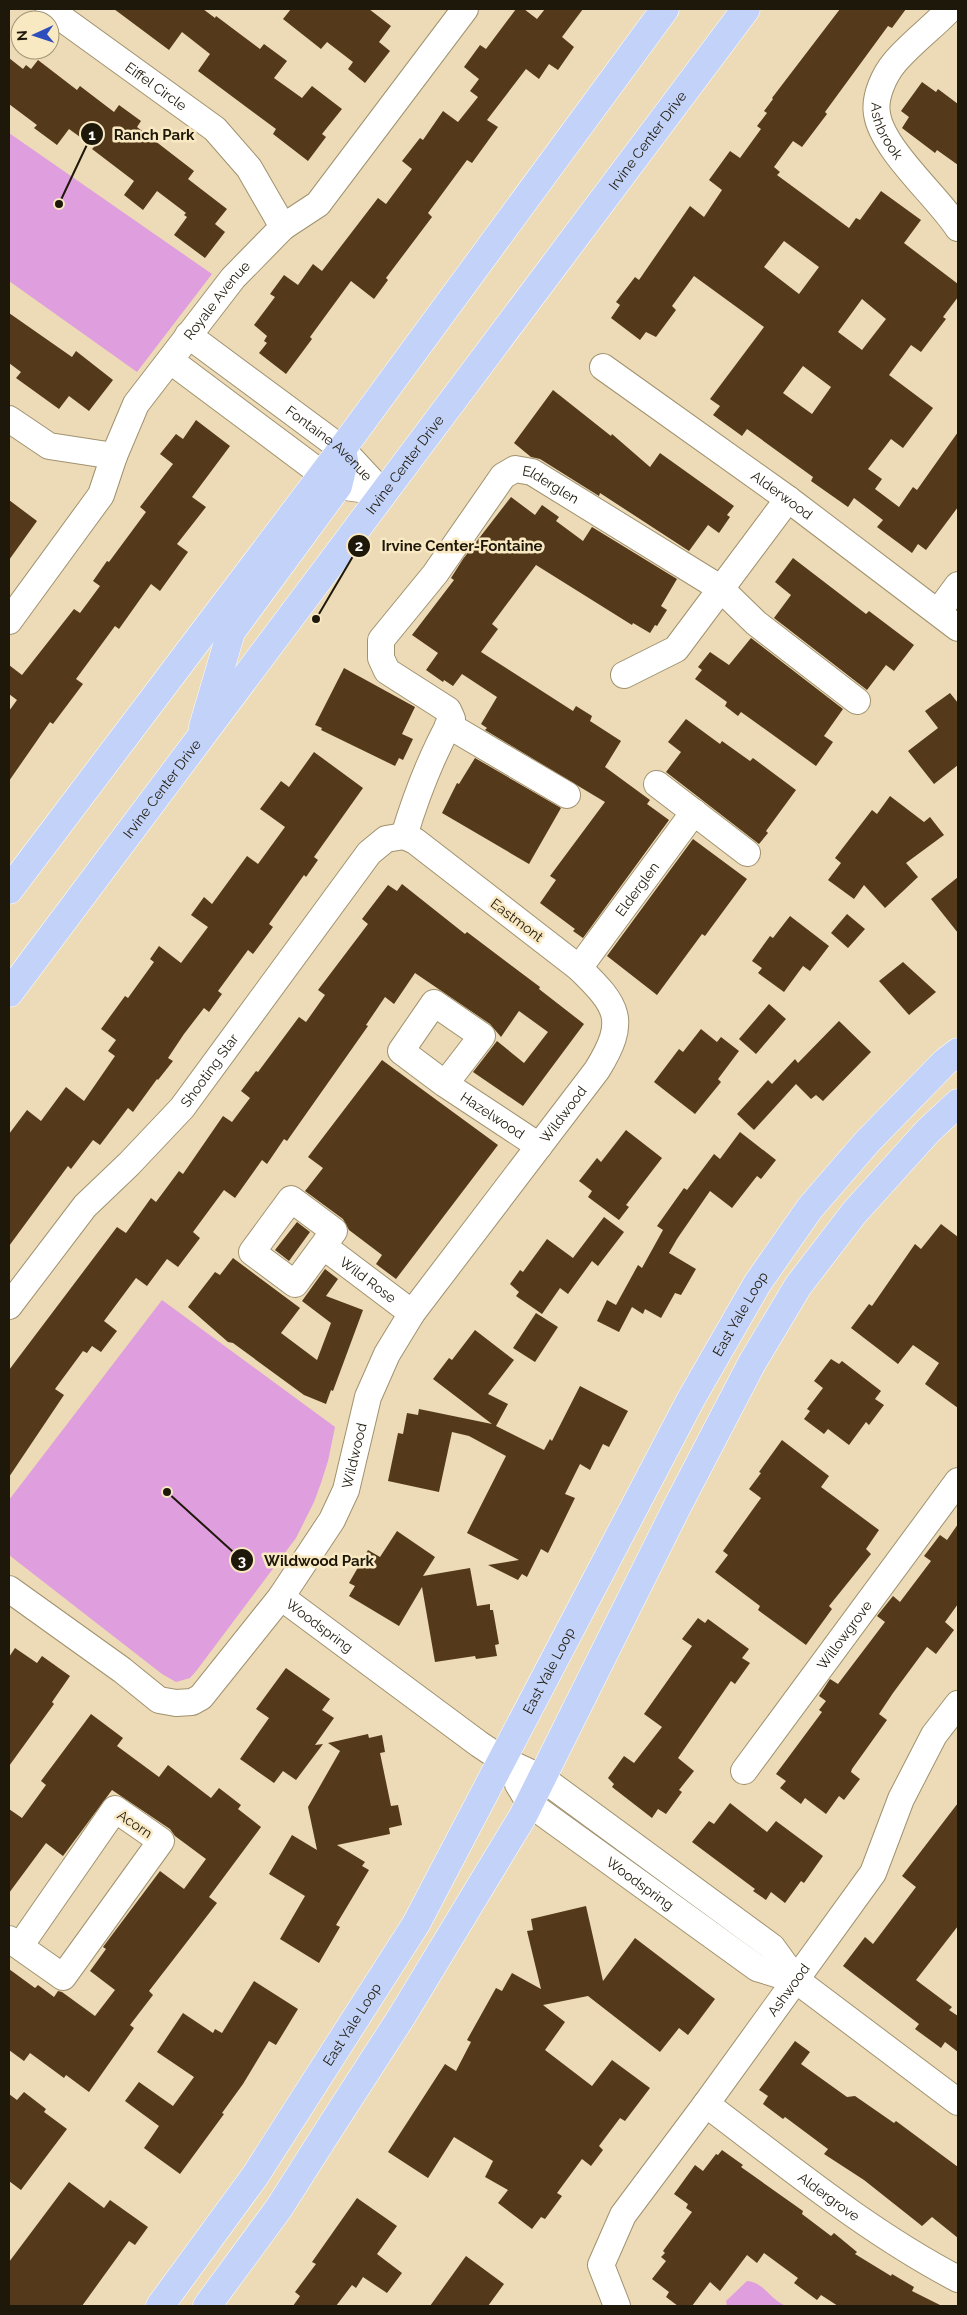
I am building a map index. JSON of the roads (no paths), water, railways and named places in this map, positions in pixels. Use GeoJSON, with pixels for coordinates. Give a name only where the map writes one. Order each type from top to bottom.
{"type":"FeatureCollection","features":[{"type":"Feature","properties":{"kind":"main road"},"geometry":{"type":"LineString","coordinates":[[9,890],[330,480],[344,461],[342,449],[666,9]]}},
{"type":"Feature","properties":{"kind":"main road","name":"Irvine Center Drive"},"geometry":{"type":"LineString","coordinates":[[9,993],[382,492],[746,9]]}},
{"type":"Feature","properties":{"kind":"main road"},"geometry":{"type":"LineString","coordinates":[[199,740],[216,677],[231,632],[330,480]]}},
{"type":"Feature","properties":{"kind":"main road","name":"East Yale Loop"},"geometry":{"type":"LineString","coordinates":[[160,2306],[256,2176],[411,1933],[691,1399],[757,1284],[810,1208],[867,1142],[945,1062],[958,1052]]}},
{"type":"Feature","properties":{"kind":"main road"},"geometry":{"type":"LineString","coordinates":[[207,2306],[279,2208],[402,2016],[530,1804],[686,1490],[752,1363],[798,1286],[854,1213],[928,1130],[958,1103]]}},
{"type":"Feature","properties":{"kind":"street","name":"Eiffel Circle"},"geometry":{"type":"LineString","coordinates":[[50,9],[215,129],[249,168],[283,227]]}},
{"type":"Feature","properties":{"kind":"street","name":"Ashbrook"},"geometry":{"type":"LineString","coordinates":[[950,9],[895,62],[881,84],[876,114],[886,141],[945,208],[958,228]]}},
{"type":"Feature","properties":{"kind":"street","name":"Royale Avenue"},"geometry":{"type":"LineString","coordinates":[[9,621],[101,495],[114,456],[136,404],[171,361],[188,335],[233,278],[283,227],[318,204],[458,11]]}},
{"type":"Feature","properties":{"kind":"street","name":"Fontaine Avenue"},"geometry":{"type":"LineString","coordinates":[[188,335],[342,449],[382,492]]}},
{"type":"Feature","properties":{"kind":"street","name":"Fontaine Avenue"},"geometry":{"type":"LineString","coordinates":[[171,361],[330,480],[382,492]]}},
{"type":"Feature","properties":{"kind":"street","name":"Alderwood"},"geometry":{"type":"LineString","coordinates":[[603,366],[788,499],[958,628]]}},
{"type":"Feature","properties":{"kind":"street"},"geometry":{"type":"LineString","coordinates":[[9,419],[49,446],[114,456]]}},
{"type":"Feature","properties":{"kind":"street","name":"Elderglen"},"geometry":{"type":"LineString","coordinates":[[448,725],[452,719],[448,710],[387,671],[381,658],[381,640],[434,574],[503,476],[515,469],[532,472],[720,588],[756,622],[857,701]]}},
{"type":"Feature","properties":{"kind":"street"},"geometry":{"type":"LineString","coordinates":[[624,675],[676,649],[788,499]]}},
{"type":"Feature","properties":{"kind":"street"},"geometry":{"type":"LineString","coordinates":[[938,612],[958,585]]}},
{"type":"Feature","properties":{"kind":"street"},"geometry":{"type":"LineString","coordinates":[[404,836],[412,810],[448,725],[567,795]]}},
{"type":"Feature","properties":{"kind":"street"},"geometry":{"type":"LineString","coordinates":[[657,784],[747,853]]}},
{"type":"Feature","properties":{"kind":"street","name":"Elderglen"},"geometry":{"type":"LineString","coordinates":[[579,968],[694,812]]}},
{"type":"Feature","properties":{"kind":"street","name":"Eastmont"},"geometry":{"type":"LineString","coordinates":[[404,836],[415,842],[579,968],[600,988],[610,1001],[616,1016]]}},
{"type":"Feature","properties":{"kind":"street","name":"Shooting Star"},"geometry":{"type":"LineString","coordinates":[[9,1306],[85,1206],[129,1164],[182,1108],[368,853],[386,839],[404,836]]}},
{"type":"Feature","properties":{"kind":"street","name":"Wildwood"},"geometry":{"type":"LineString","coordinates":[[9,1589],[122,1670],[159,1700],[176,1703],[192,1702],[209,1690],[281,1597],[315,1548],[343,1498],[368,1397],[387,1354],[412,1312],[597,1070],[611,1047],[616,1034],[616,1016]]}},
{"type":"Feature","properties":{"kind":"street","name":"Hazelwood"},"geometry":{"type":"LineString","coordinates":[[445,1084],[539,1146]]}},
{"type":"Feature","properties":{"kind":"street","name":"Wild Rose"},"geometry":{"type":"LineString","coordinates":[[323,1246],[412,1312]]}},
{"type":"Feature","properties":{"kind":"street","name":"Willowgrove"},"geometry":{"type":"LineString","coordinates":[[744,1771],[955,1492]]}},
{"type":"Feature","properties":{"kind":"street","name":"Woodspring"},"geometry":{"type":"LineString","coordinates":[[281,1597],[503,1760],[542,1778],[772,1948],[796,1980],[958,2102]]}},
{"type":"Feature","properties":{"kind":"street","name":"Ashwood"},"geometry":{"type":"LineString","coordinates":[[618,2306],[601,2265],[623,2215],[706,2104],[777,2003],[796,1980],[873,1873],[902,1800],[934,1735],[958,1704]]}},
{"type":"Feature","properties":{"kind":"street","name":"Woodspring"},"geometry":{"type":"LineString","coordinates":[[503,1760],[530,1804],[758,1968],[796,1980]]}},
{"type":"Feature","properties":{"kind":"street","name":"Acorn"},"geometry":{"type":"LineString","coordinates":[[115,1809],[161,1840],[63,1977],[14,1942],[115,1809]]}},
{"type":"Feature","properties":{"kind":"street","name":"Aldergrove"},"geometry":{"type":"LineString","coordinates":[[706,2104],[831,2198],[926,2262],[958,2279]]}},
{"type":"Feature","properties":{"kind":"place","name":"Ranch Park"},"geometry":{"type":"Point","coordinates":[59,204]}},
{"type":"Feature","properties":{"kind":"place","name":"Irvine Center-Fontaine"},"geometry":{"type":"Point","coordinates":[316,619]}},
{"type":"Feature","properties":{"kind":"place","name":"Wildwood Park"},"geometry":{"type":"Point","coordinates":[167,1492]}}]}
